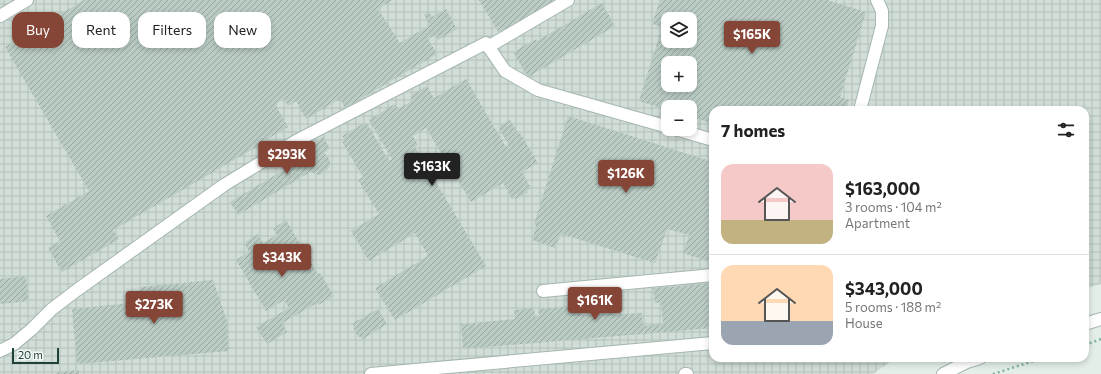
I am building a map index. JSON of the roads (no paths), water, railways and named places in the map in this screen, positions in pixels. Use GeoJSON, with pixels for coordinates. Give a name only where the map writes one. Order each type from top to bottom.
{"type":"FeatureCollection","features":[{"type":"Feature","properties":{"kind":"street"},"geometry":{"type":"LineString","coordinates":[[0,16],[27,0]]}},
{"type":"Feature","properties":{"kind":"street"},"geometry":{"type":"LineString","coordinates":[[488,47],[568,0]]}},
{"type":"Feature","properties":{"kind":"street"},"geometry":{"type":"LineString","coordinates":[[861,106],[882,26],[882,11],[877,0]]}},
{"type":"Feature","properties":{"kind":"street"},"geometry":{"type":"LineString","coordinates":[[0,351],[14,344],[32,329],[52,308],[224,185],[296,141],[431,70],[486,43],[505,71],[538,90],[661,125]]}},
{"type":"Feature","properties":{"kind":"street"},"geometry":{"type":"LineString","coordinates":[[697,135],[709,139]]}},
{"type":"Feature","properties":{"kind":"street"},"geometry":{"type":"LineString","coordinates":[[543,292],[709,275]]}},
{"type":"Feature","properties":{"kind":"street"},"geometry":{"type":"LineString","coordinates":[[1089,322],[1101,318]]}},
{"type":"Feature","properties":{"kind":"street"},"geometry":{"type":"LineString","coordinates":[[371,374],[709,343]]}},
{"type":"Feature","properties":{"kind":"street"},"geometry":{"type":"LineString","coordinates":[[943,374],[967,362]]}}]}
